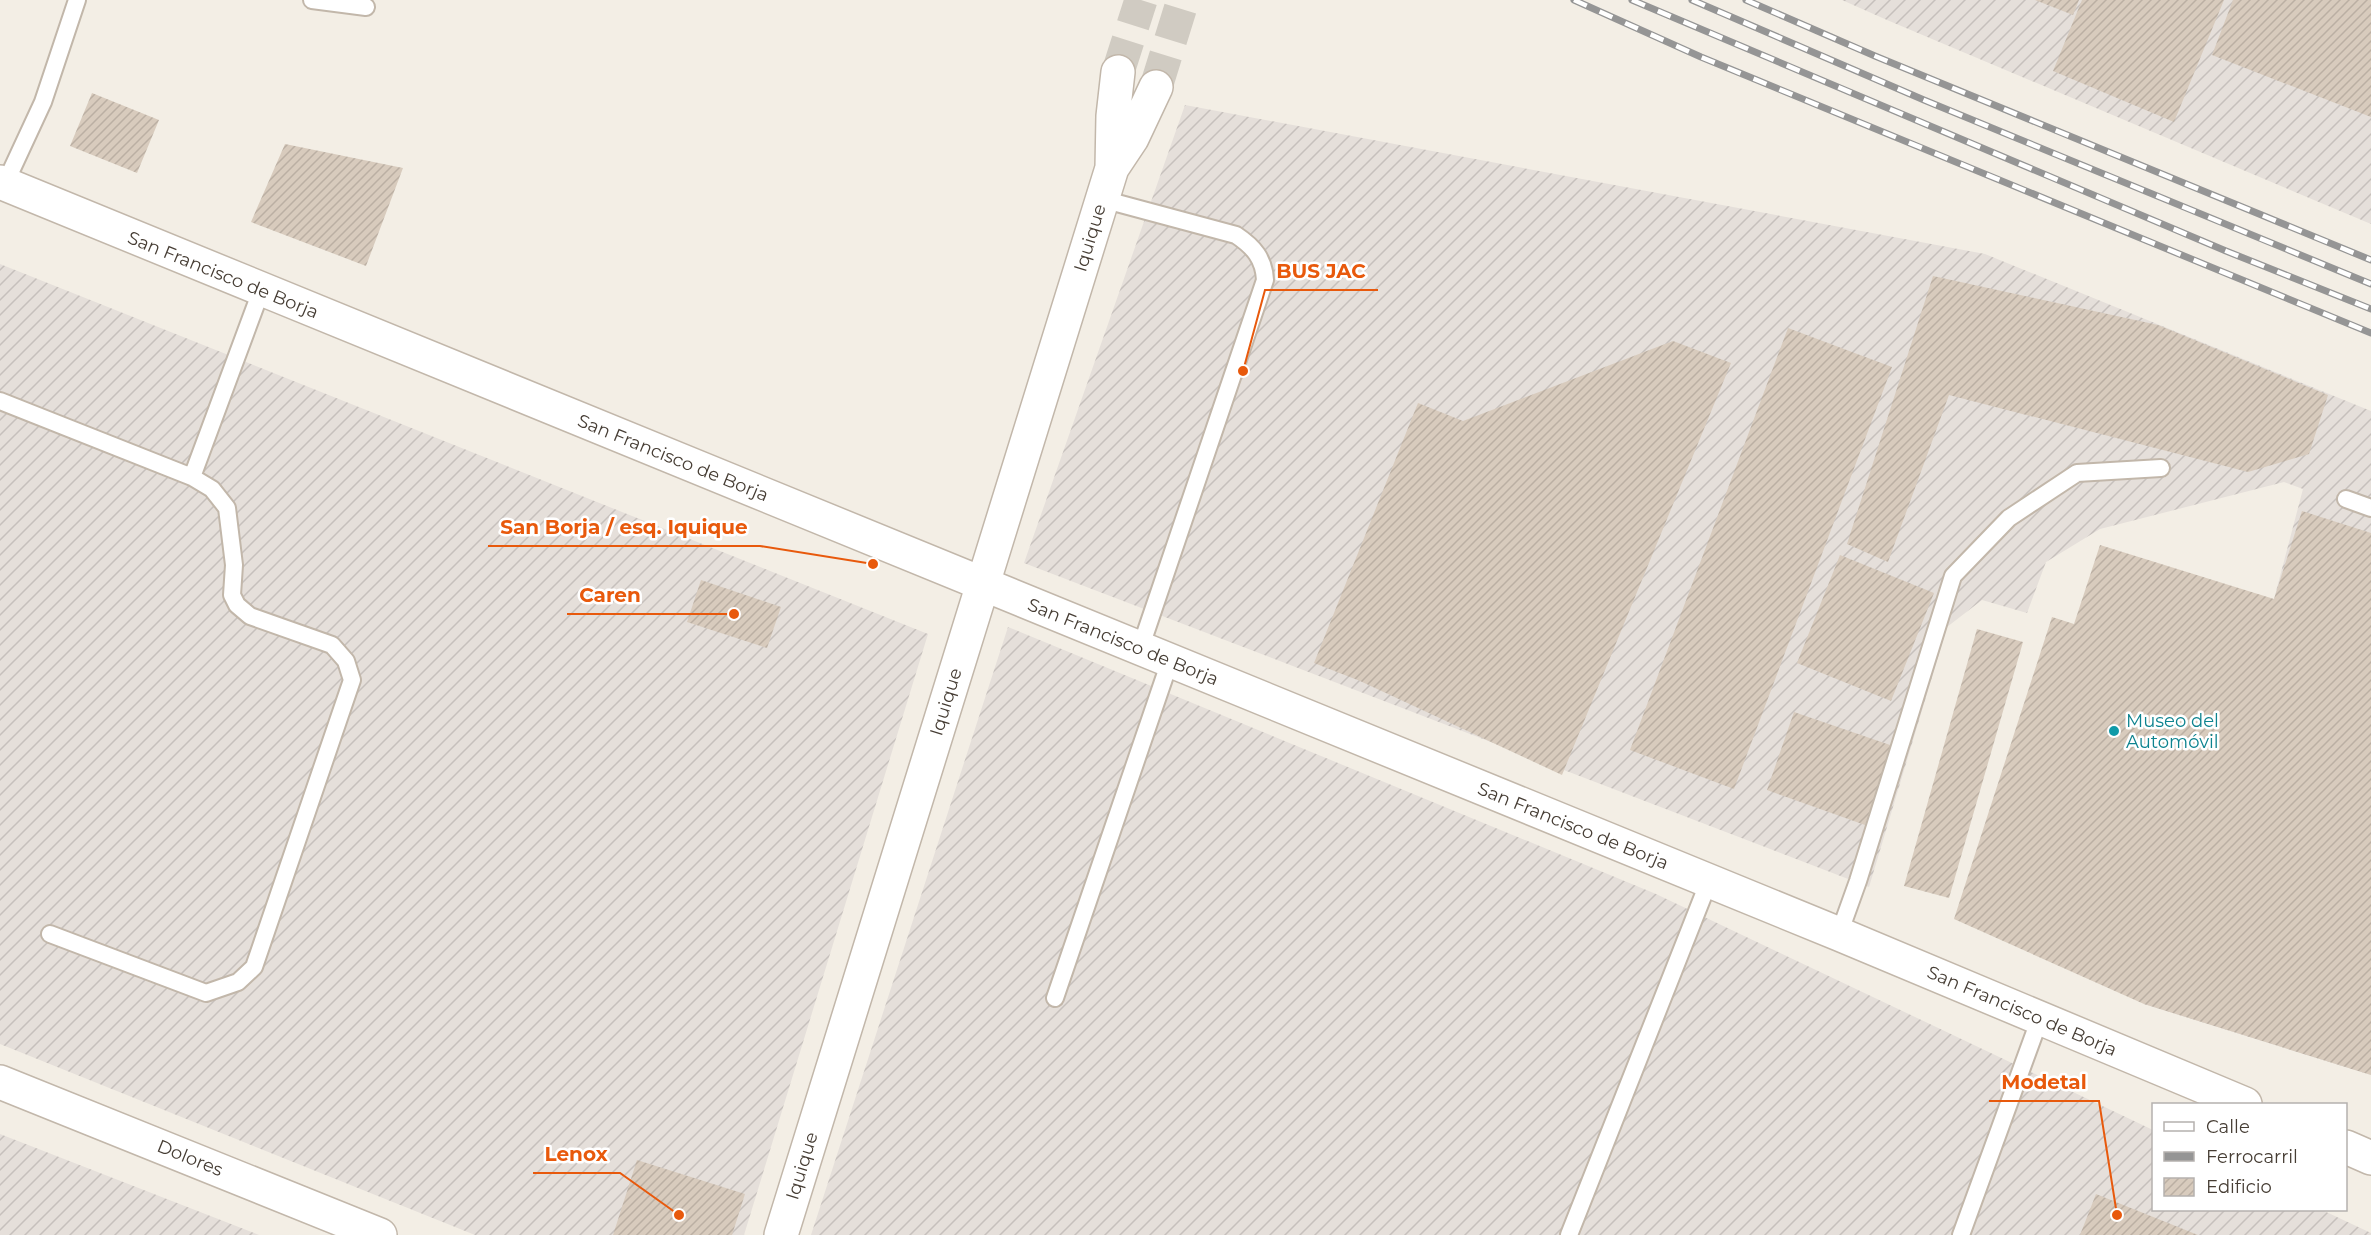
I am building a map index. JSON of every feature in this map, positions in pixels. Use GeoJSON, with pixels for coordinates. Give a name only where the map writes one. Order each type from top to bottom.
{"type":"FeatureCollection","features":[{"type":"Feature","properties":{"kind":"street","name":"Iquique"},"geometry":{"type":"LineString","coordinates":[[1107,183],[1118,72]]}},
{"type":"Feature","properties":{"kind":"street","name":"Iquique"},"geometry":{"type":"LineString","coordinates":[[781,1235],[1107,183],[1132,138],[1156,87]]}},
{"type":"Feature","properties":{"kind":"street","name":"San Francisco de Borja"},"geometry":{"type":"LineString","coordinates":[[2,183],[261,291],[1839,934],[2243,1103]]}},
{"type":"Feature","properties":{"kind":"street","name":"Dolores"},"geometry":{"type":"LineString","coordinates":[[0,1082],[380,1235]]}},
{"type":"Feature","properties":{"kind":"street"},"geometry":{"type":"LineString","coordinates":[[2347,1147],[2371,1158]]}},
{"type":"Feature","properties":{"kind":"lane"},"geometry":{"type":"LineString","coordinates":[[2,183],[43,102],[77,0]]}},
{"type":"Feature","properties":{"kind":"lane"},"geometry":{"type":"LineString","coordinates":[[312,0],[366,8]]}},
{"type":"Feature","properties":{"kind":"lane"},"geometry":{"type":"LineString","coordinates":[[1055,998],[1265,280],[1264,267],[1249,244],[1236,235],[1107,183]]}},
{"type":"Feature","properties":{"kind":"lane"},"geometry":{"type":"LineString","coordinates":[[192,477],[261,291]]}},
{"type":"Feature","properties":{"kind":"lane"},"geometry":{"type":"LineString","coordinates":[[0,401],[192,477],[212,489],[227,508],[234,565],[232,595],[237,605],[250,616],[332,645],[346,661],[352,680],[254,967],[238,982],[206,993],[50,934]]}},
{"type":"Feature","properties":{"kind":"lane"},"geometry":{"type":"LineString","coordinates":[[1839,934],[1858,881],[1953,576],[2009,518],[2077,473],[2161,468]]}},
{"type":"Feature","properties":{"kind":"lane"},"geometry":{"type":"LineString","coordinates":[[2346,499],[2371,508]]}},
{"type":"Feature","properties":{"kind":"lane"},"geometry":{"type":"LineString","coordinates":[[1569,1235],[1709,881]]}},
{"type":"Feature","properties":{"kind":"lane"},"geometry":{"type":"LineString","coordinates":[[1961,1235],[2040,1018]]}},
{"type":"Feature","properties":{"kind":"shaded area"},"geometry":{"type":"Polygon","coordinates":[[[1842,0],[2371,0],[2371,224],[1887,20],[1842,0]]]}},
{"type":"Feature","properties":{"kind":"shaded area"},"geometry":{"type":"Polygon","coordinates":[[[1185,105],[1985,254],[2371,411],[2371,1075],[2144,1004],[2179,901],[2274,599],[2303,489],[2284,482],[2100,529],[2046,562],[2027,613],[1982,600],[1947,627],[1869,887],[1024,563],[1185,105]]]}},
{"type":"Feature","properties":{"kind":"shaded area"},"geometry":{"type":"Polygon","coordinates":[[[0,264],[928,634],[744,1235],[475,1235],[0,1044],[0,264]]]}},
{"type":"Feature","properties":{"kind":"shaded area"},"geometry":{"type":"Polygon","coordinates":[[[1008,627],[1656,894],[2152,1130],[2152,1211],[2324,1211],[2371,1233],[2371,1235],[811,1235],[1008,627]]]}},
{"type":"Feature","properties":{"kind":"shaded area"},"geometry":{"type":"Polygon","coordinates":[[[0,1134],[259,1235],[0,1235],[0,1134]]]}},
{"type":"Feature","properties":{"kind":"building"},"geometry":{"type":"Polygon","coordinates":[[[2035,0],[2079,0],[2073,15],[2035,0]]]}},
{"type":"Feature","properties":{"kind":"building"},"geometry":{"type":"Polygon","coordinates":[[[2082,0],[2224,0],[2174,122],[2053,71],[2082,0]]]}},
{"type":"Feature","properties":{"kind":"building"},"geometry":{"type":"Polygon","coordinates":[[[2233,0],[2371,0],[2371,117],[2212,55],[2233,0]]]}},
{"type":"Feature","properties":{"kind":"building"},"geometry":{"type":"Polygon","coordinates":[[[92,93],[159,120],[137,173],[70,146],[92,93]]]}},
{"type":"Feature","properties":{"kind":"building"},"geometry":{"type":"Polygon","coordinates":[[[285,144],[403,168],[366,266],[251,222],[285,144]]]}},
{"type":"Feature","properties":{"kind":"building"},"geometry":{"type":"Polygon","coordinates":[[[1933,276],[2158,325],[2328,395],[2309,454],[2248,472],[1949,395],[1888,562],[1847,544],[1933,276]]]}},
{"type":"Feature","properties":{"kind":"building"},"geometry":{"type":"Polygon","coordinates":[[[1788,328],[1892,367],[1734,789],[1630,750],[1788,328]]]}},
{"type":"Feature","properties":{"kind":"building"},"geometry":{"type":"Polygon","coordinates":[[[1673,341],[1731,363],[1562,775],[1360,681],[1314,663],[1418,403],[1463,421],[1673,341]]]}},
{"type":"Feature","properties":{"kind":"building"},"geometry":{"type":"Polygon","coordinates":[[[2302,511],[2371,533],[2371,1075],[2144,1004],[1954,919],[2052,617],[2074,624],[2100,545],[2274,599],[2302,511]]]}},
{"type":"Feature","properties":{"kind":"building"},"geometry":{"type":"Polygon","coordinates":[[[1840,555],[1934,593],[1891,701],[1797,663],[1840,555]]]}},
{"type":"Feature","properties":{"kind":"building"},"geometry":{"type":"Polygon","coordinates":[[[701,580],[781,607],[767,648],[687,622],[701,580]]]}},
{"type":"Feature","properties":{"kind":"building"},"geometry":{"type":"Polygon","coordinates":[[[1977,629],[2023,642],[1949,898],[1904,886],[1977,629]]]}},
{"type":"Feature","properties":{"kind":"building"},"geometry":{"type":"Polygon","coordinates":[[[1794,712],[1893,746],[1865,825],[1767,790],[1794,712]]]}},
{"type":"Feature","properties":{"kind":"building"},"geometry":{"type":"Polygon","coordinates":[[[637,1160],[745,1194],[732,1235],[613,1235],[637,1160]]]}},
{"type":"Feature","properties":{"kind":"building"},"geometry":{"type":"Polygon","coordinates":[[[2096,1194],[2198,1235],[2080,1235],[2096,1194]]]}},
{"type":"Feature","properties":{"kind":"tunnel"},"geometry":{"type":"LineString","coordinates":[[1118,72],[1141,0]]}},
{"type":"Feature","properties":{"kind":"tunnel"},"geometry":{"type":"LineString","coordinates":[[1156,87],[1183,0]]}},
{"type":"Feature","properties":{"kind":"railway"},"geometry":{"type":"LineString","coordinates":[[1574,0],[1701,57],[2371,333]]}},
{"type":"Feature","properties":{"kind":"railway"},"geometry":{"type":"LineString","coordinates":[[1632,0],[2226,251],[2371,309]]}},
{"type":"Feature","properties":{"kind":"railway"},"geometry":{"type":"LineString","coordinates":[[1692,0],[1924,100],[2371,284]]}},
{"type":"Feature","properties":{"kind":"railway"},"geometry":{"type":"LineString","coordinates":[[1746,0],[1875,56],[2371,260]]}},
{"type":"Feature","properties":{"kind":"place","name":"BUS JAC"},"geometry":{"type":"Point","coordinates":[1243,371]}},
{"type":"Feature","properties":{"kind":"place","name":"San Borja / esq. Iquique"},"geometry":{"type":"Point","coordinates":[873,564]}},
{"type":"Feature","properties":{"kind":"place","name":"Caren"},"geometry":{"type":"Point","coordinates":[734,614]}},
{"type":"Feature","properties":{"kind":"place","name":"Museo del Automóvil"},"geometry":{"type":"Point","coordinates":[2114,731]}},
{"type":"Feature","properties":{"kind":"place","name":"Lenox"},"geometry":{"type":"Point","coordinates":[679,1215]}},
{"type":"Feature","properties":{"kind":"place","name":"Modetal"},"geometry":{"type":"Point","coordinates":[2117,1215]}}]}
